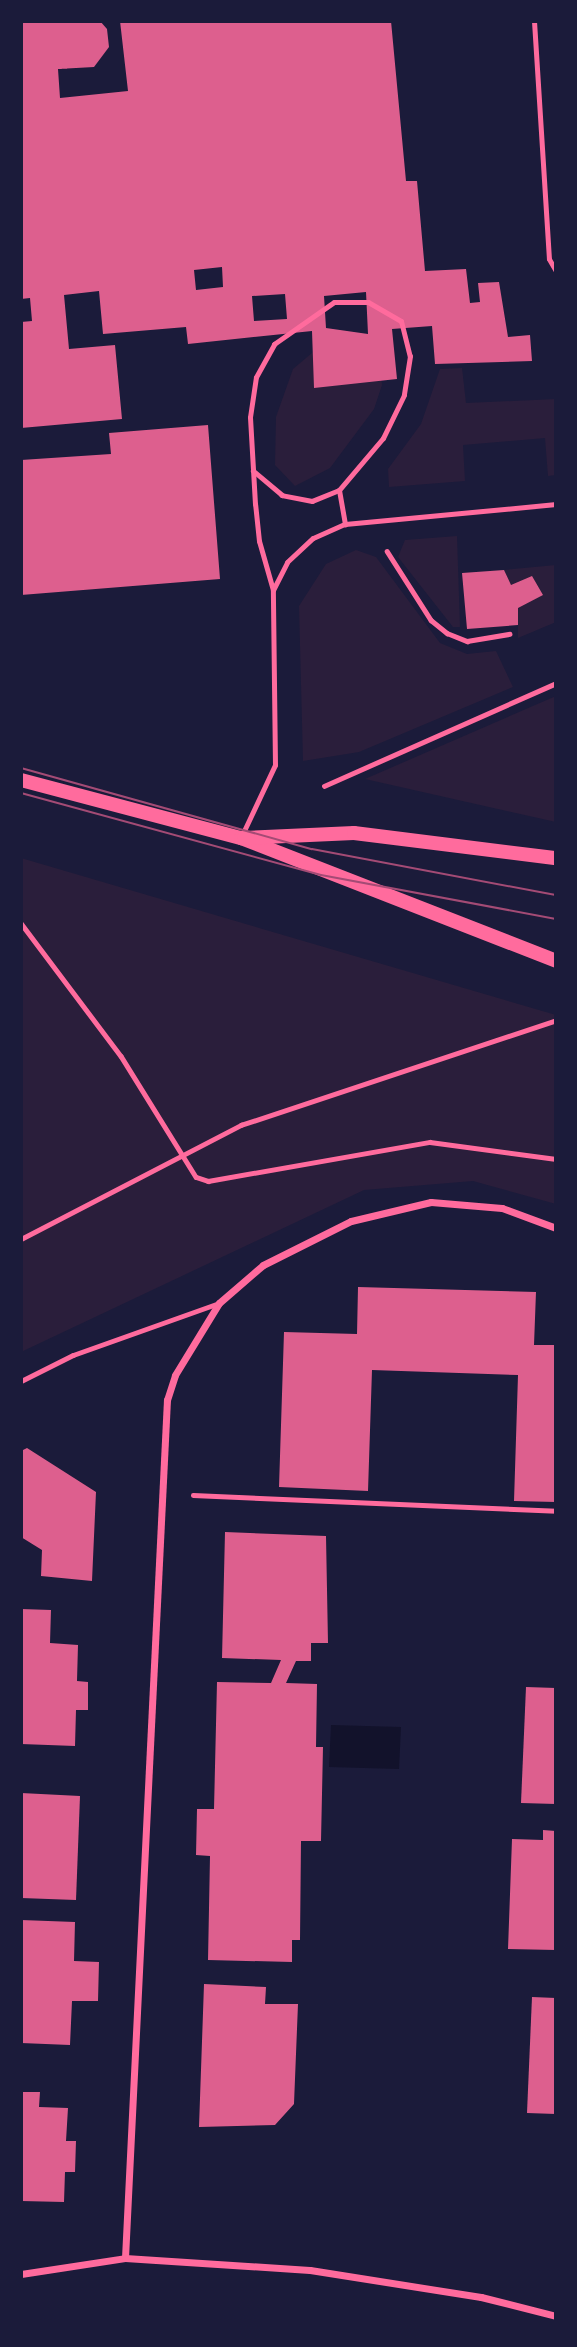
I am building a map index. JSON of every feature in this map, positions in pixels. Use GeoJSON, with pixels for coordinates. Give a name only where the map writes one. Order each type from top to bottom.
{"type":"FeatureCollection","features":[{"type":"Feature","properties":{"kind":"main road"},"geometry":{"type":"LineString","coordinates":[[21,780],[241,838],[556,961]]}},
{"type":"Feature","properties":{"kind":"main road"},"geometry":{"type":"LineString","coordinates":[[241,838],[354,833],[556,859]]}},
{"type":"Feature","properties":{"kind":"street"},"geometry":{"type":"LineString","coordinates":[[125,2258],[167,1400],[193,1338],[219,1303],[307,1238],[390,1208],[430,1202],[490,1207],[556,1228]]}},
{"type":"Feature","properties":{"kind":"street"},"geometry":{"type":"LineString","coordinates":[[21,2274],[125,2258],[310,2270],[481,2297],[556,2316]]}},
{"type":"Feature","properties":{"kind":"lane"},"geometry":{"type":"LineString","coordinates":[[534,21],[550,259],[556,271]]}},
{"type":"Feature","properties":{"kind":"lane"},"geometry":{"type":"LineString","coordinates":[[241,838],[275,765],[273,590],[259,541],[253,471],[256,377],[274,344],[334,303],[368,303],[401,321],[410,356],[404,395],[383,438],[339,490],[312,501],[282,495],[253,471]]}},
{"type":"Feature","properties":{"kind":"lane"},"geometry":{"type":"LineString","coordinates":[[339,490],[345,524]]}},
{"type":"Feature","properties":{"kind":"lane"},"geometry":{"type":"LineString","coordinates":[[273,590],[287,562],[313,538],[345,524],[370,519],[556,504]]}},
{"type":"Feature","properties":{"kind":"lane"},"geometry":{"type":"LineString","coordinates":[[21,1381],[73,1355],[219,1303]]}},
{"type":"Feature","properties":{"kind":"path"},"geometry":{"type":"LineString","coordinates":[[370,519],[398,573],[439,627],[467,641],[509,634]]}},
{"type":"Feature","properties":{"kind":"path"},"geometry":{"type":"LineString","coordinates":[[324,786],[556,683]]}},
{"type":"Feature","properties":{"kind":"path"},"geometry":{"type":"LineString","coordinates":[[21,923],[121,1056],[181,1154],[186,1168],[208,1181],[430,1142],[556,1159]]}},
{"type":"Feature","properties":{"kind":"path"},"geometry":{"type":"LineString","coordinates":[[21,1239],[241,1125],[556,1020]]}},
{"type":"Feature","properties":{"kind":"path"},"geometry":{"type":"LineString","coordinates":[[181,1494],[556,1511]]}},
{"type":"Feature","properties":{"kind":"shaded area"},"geometry":{"type":"Polygon","coordinates":[[[325,342],[379,362],[382,385],[374,409],[330,468],[295,486],[275,465],[276,417],[293,369],[325,342]]]}},
{"type":"Feature","properties":{"kind":"shaded area"},"geometry":{"type":"Polygon","coordinates":[[[462,368],[466,403],[556,399],[556,475],[548,476],[545,438],[463,445],[465,481],[389,487],[388,469],[421,424],[440,369],[462,368]]]}},
{"type":"Feature","properties":{"kind":"shaded area"},"geometry":{"type":"Polygon","coordinates":[[[457,536],[460,627],[453,627],[398,557],[405,540],[457,536]]]}},
{"type":"Feature","properties":{"kind":"shaded area"},"geometry":{"type":"Polygon","coordinates":[[[356,550],[376,557],[440,643],[467,654],[496,651],[513,687],[359,752],[303,761],[299,606],[326,564],[356,550]]]}},
{"type":"Feature","properties":{"kind":"shaded area"},"geometry":{"type":"Polygon","coordinates":[[[556,565],[556,622],[518,638],[518,608],[504,570],[556,565]]]}},
{"type":"Feature","properties":{"kind":"shaded area"},"geometry":{"type":"Polygon","coordinates":[[[556,696],[556,822],[365,779],[556,696]]]}},
{"type":"Feature","properties":{"kind":"shaded area"},"geometry":{"type":"Polygon","coordinates":[[[21,858],[556,1015],[556,1204],[473,1181],[364,1190],[21,1352],[21,858]]]}},
{"type":"Feature","properties":{"kind":"shaded area"},"geometry":{"type":"Polygon","coordinates":[[[331,1725],[401,1727],[399,1769],[329,1767],[331,1725]]]}},
{"type":"Feature","properties":{"kind":"building"},"geometry":{"type":"Polygon","coordinates":[[[21,21],[100,21],[107,29],[109,47],[94,67],[58,69],[60,98],[128,91],[120,21],[391,21],[406,181],[417,181],[425,271],[466,269],[470,303],[480,302],[478,283],[499,282],[508,337],[530,335],[532,361],[435,364],[432,326],[392,329],[397,379],[314,388],[312,331],[188,344],[186,327],[103,334],[99,291],[64,295],[69,349],[115,345],[122,419],[21,428],[21,322],[32,321],[30,298],[21,299],[21,21]],[[222,267],[194,270],[196,290],[223,287],[222,267]],[[366,292],[324,296],[326,328],[368,334],[366,292]],[[285,294],[252,296],[254,321],[287,319],[285,294]]]}},
{"type":"Feature","properties":{"kind":"building"},"geometry":{"type":"Polygon","coordinates":[[[208,425],[220,579],[21,595],[21,460],[111,454],[109,433],[208,425]]]}},
{"type":"Feature","properties":{"kind":"building"},"geometry":{"type":"Polygon","coordinates":[[[504,570],[511,585],[532,576],[543,595],[518,608],[518,625],[467,629],[462,573],[504,570]]]}},
{"type":"Feature","properties":{"kind":"building"},"geometry":{"type":"Polygon","coordinates":[[[358,1287],[536,1292],[534,1345],[556,1345],[556,1502],[514,1501],[518,1375],[372,1370],[368,1491],[279,1487],[284,1332],[357,1334],[358,1287]]]}},
{"type":"Feature","properties":{"kind":"building"},"geometry":{"type":"Polygon","coordinates":[[[27,1448],[96,1492],[92,1581],[41,1576],[42,1550],[21,1537],[21,1451],[27,1448]]]}},
{"type":"Feature","properties":{"kind":"building"},"geometry":{"type":"Polygon","coordinates":[[[225,1532],[326,1536],[328,1643],[311,1643],[311,1661],[296,1661],[286,1683],[317,1684],[316,1747],[323,1747],[321,1841],[301,1841],[300,1940],[292,1940],[292,1962],[208,1960],[210,1856],[196,1855],[197,1809],[214,1809],[217,1682],[271,1683],[281,1660],[222,1658],[225,1532]]]}},
{"type":"Feature","properties":{"kind":"building"},"geometry":{"type":"Polygon","coordinates":[[[21,1609],[51,1610],[50,1643],[78,1645],[77,1681],[88,1682],[88,1710],[76,1710],[75,1746],[21,1744],[21,1609]]]}},
{"type":"Feature","properties":{"kind":"building"},"geometry":{"type":"Polygon","coordinates":[[[526,1687],[556,1688],[556,1804],[521,1803],[526,1687]]]}},
{"type":"Feature","properties":{"kind":"building"},"geometry":{"type":"Polygon","coordinates":[[[21,1793],[80,1796],[76,1900],[21,1898],[21,1793]]]}},
{"type":"Feature","properties":{"kind":"building"},"geometry":{"type":"Polygon","coordinates":[[[543,1830],[556,1831],[556,1950],[508,1949],[512,1839],[543,1840],[543,1830]]]}},
{"type":"Feature","properties":{"kind":"building"},"geometry":{"type":"Polygon","coordinates":[[[21,1920],[75,1922],[74,1961],[99,1962],[98,2001],[72,2001],[70,2045],[21,2043],[21,1920]]]}},
{"type":"Feature","properties":{"kind":"building"},"geometry":{"type":"Polygon","coordinates":[[[204,1984],[266,1987],[265,2004],[298,2004],[294,2104],[275,2125],[199,2127],[204,1984]]]}},
{"type":"Feature","properties":{"kind":"building"},"geometry":{"type":"Polygon","coordinates":[[[532,1997],[556,1998],[556,2114],[527,2113],[532,1997]]]}},
{"type":"Feature","properties":{"kind":"building"},"geometry":{"type":"Polygon","coordinates":[[[21,2092],[40,2092],[39,2107],[68,2108],[66,2141],[76,2141],[75,2172],[65,2172],[64,2202],[21,2201],[21,2092]]]}},
{"type":"Feature","properties":{"kind":"tram line"},"geometry":{"type":"LineString","coordinates":[[21,768],[312,849],[556,895]]}},
{"type":"Feature","properties":{"kind":"tram line"},"geometry":{"type":"LineString","coordinates":[[21,793],[321,875],[556,919]]}}]}
